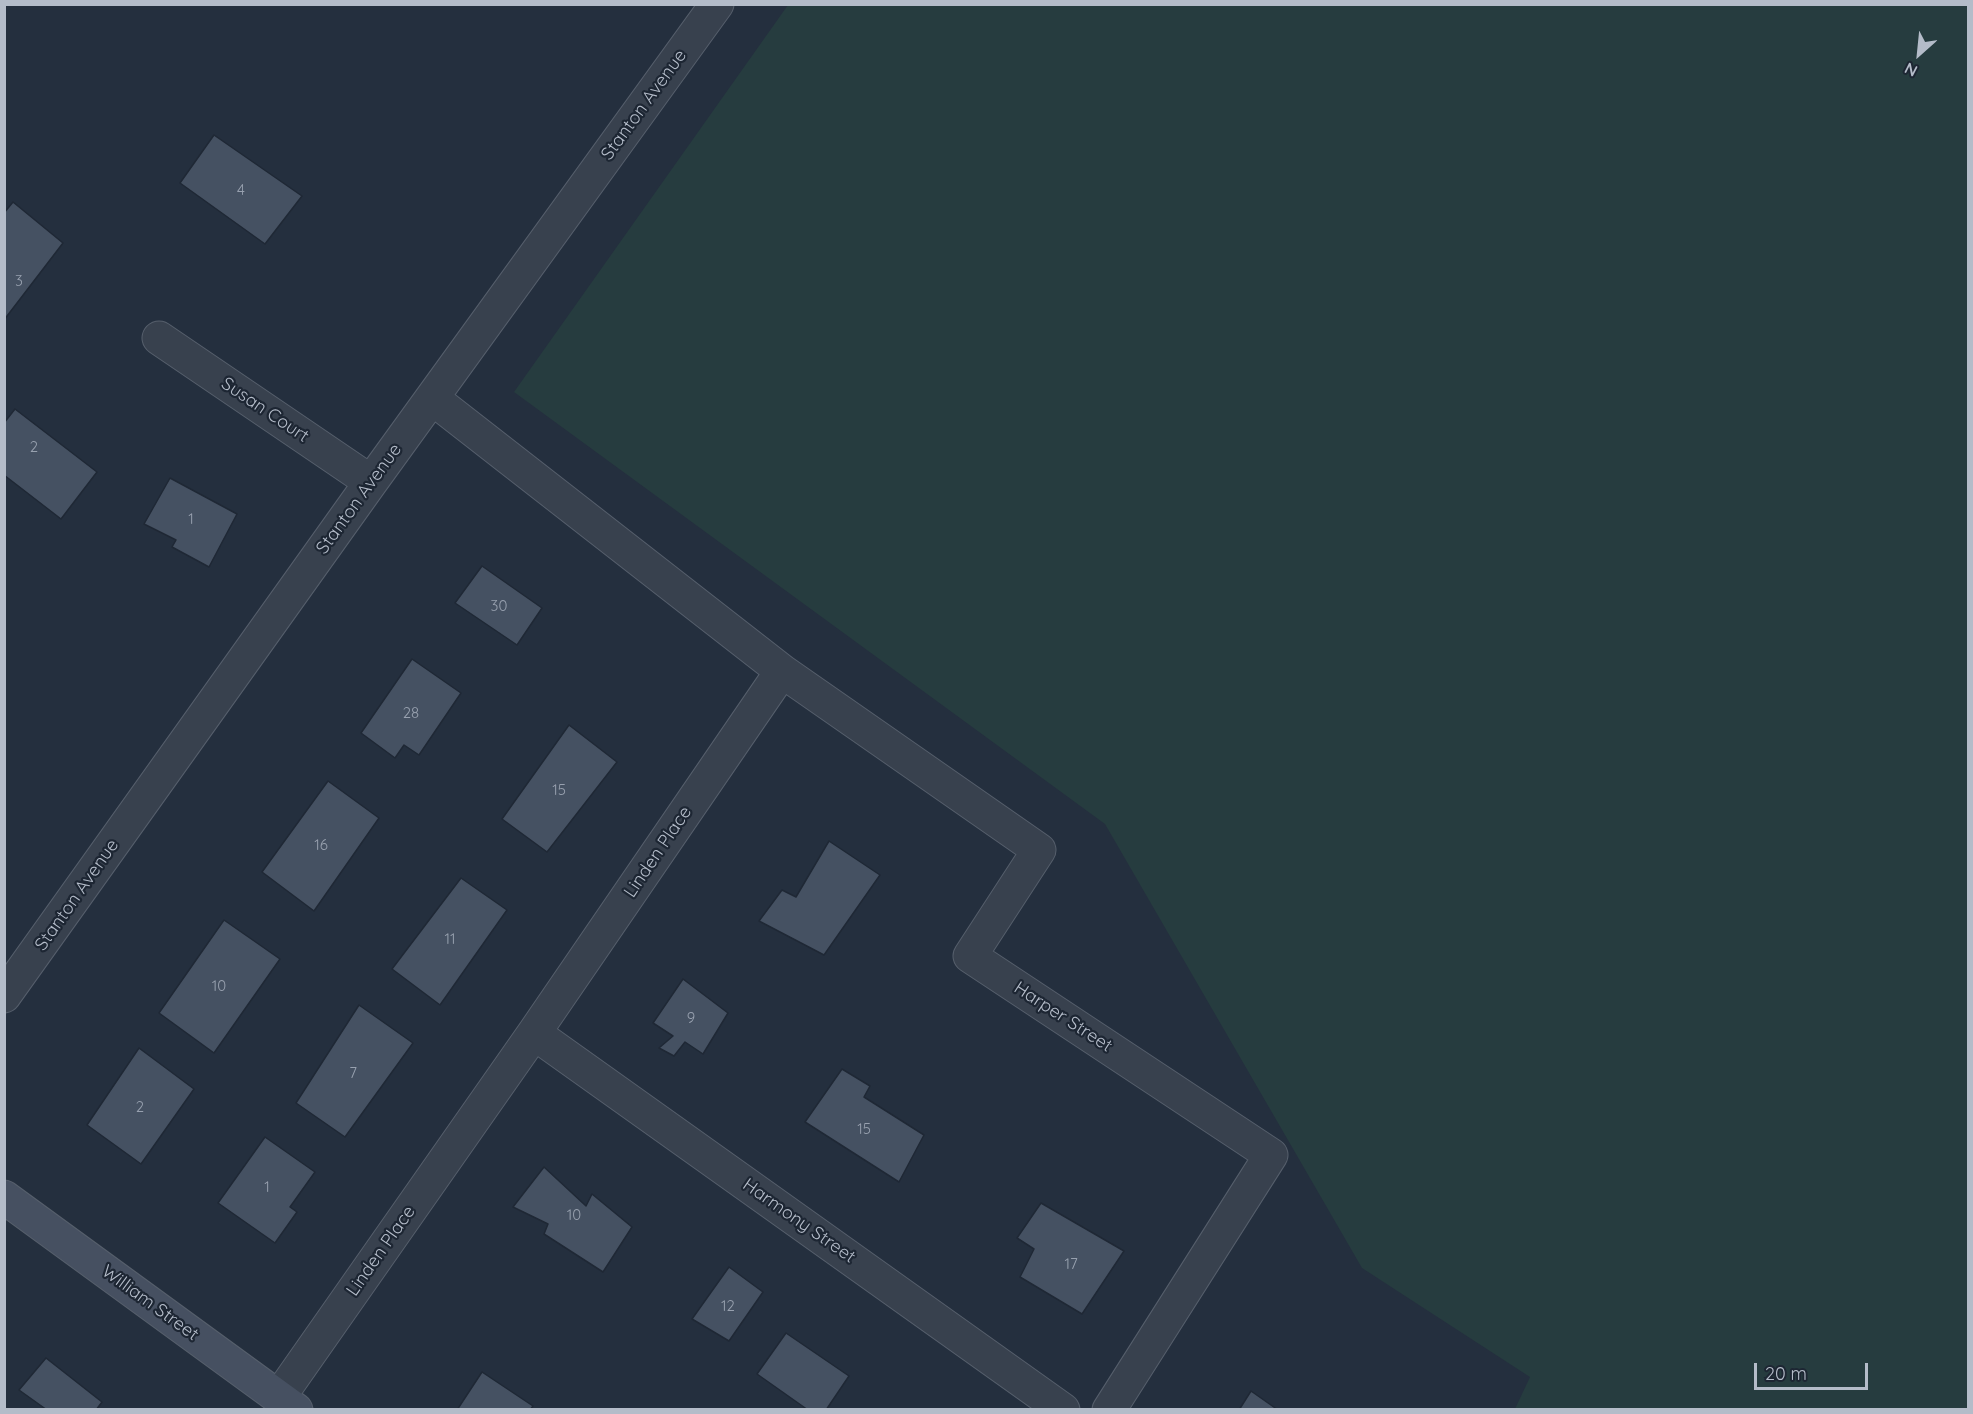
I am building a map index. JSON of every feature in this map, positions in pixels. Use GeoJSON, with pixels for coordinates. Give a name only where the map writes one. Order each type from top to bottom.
{"type":"FeatureCollection","features":[{"type":"Feature","properties":{"kind":"main road","name":"William Street"},"geometry":{"type":"LineString","coordinates":[[4,1197],[287,1403]]}},
{"type":"Feature","properties":{"kind":"street","name":"Stanton Avenue"},"geometry":{"type":"LineString","coordinates":[[4,996],[371,482],[717,4]]}},
{"type":"Feature","properties":{"kind":"street","name":"Susan Court"},"geometry":{"type":"LineString","coordinates":[[159,338],[371,482]]}},
{"type":"Feature","properties":{"kind":"street"},"geometry":{"type":"LineString","coordinates":[[432,398],[783,671]]}},
{"type":"Feature","properties":{"kind":"street","name":"Linden Place"},"geometry":{"type":"LineString","coordinates":[[287,1403],[534,1033],[783,671]]}},
{"type":"Feature","properties":{"kind":"street","name":"Harper Street"},"geometry":{"type":"LineString","coordinates":[[783,671],[1039,850],[970,956],[1271,1155],[1109,1410]]}},
{"type":"Feature","properties":{"kind":"street","name":"Harmony Street"},"geometry":{"type":"LineString","coordinates":[[534,1033],[1063,1410]]}},
{"type":"Feature","properties":{"kind":"green space"},"geometry":{"type":"Polygon","coordinates":[[[788,5],[1968,5],[1968,1409],[1515,1409],[1530,1377],[1362,1268],[1105,824],[514,392],[788,5]]]}},
{"type":"Feature","properties":{"kind":"building"},"geometry":{"type":"Polygon","coordinates":[[[214,135],[302,196],[265,244],[180,183],[214,135]]]}},
{"type":"Feature","properties":{"kind":"building"},"geometry":{"type":"Polygon","coordinates":[[[13,202],[63,243],[4,320],[4,213],[13,202]]]}},
{"type":"Feature","properties":{"kind":"building"},"geometry":{"type":"Polygon","coordinates":[[[15,409],[97,472],[61,519],[4,475],[4,423],[15,409]]]}},
{"type":"Feature","properties":{"kind":"building"},"geometry":{"type":"Polygon","coordinates":[[[170,478],[237,514],[209,567],[172,547],[176,540],[144,524],[170,478]]]}},
{"type":"Feature","properties":{"kind":"building"},"geometry":{"type":"Polygon","coordinates":[[[482,566],[542,608],[517,645],[455,603],[482,566]]]}},
{"type":"Feature","properties":{"kind":"building"},"geometry":{"type":"Polygon","coordinates":[[[412,659],[461,693],[419,755],[404,745],[395,758],[361,733],[412,659]]]}},
{"type":"Feature","properties":{"kind":"building"},"geometry":{"type":"Polygon","coordinates":[[[569,725],[617,762],[547,852],[502,819],[569,725]]]}},
{"type":"Feature","properties":{"kind":"building"},"geometry":{"type":"Polygon","coordinates":[[[328,781],[379,818],[314,911],[262,872],[328,781]]]}},
{"type":"Feature","properties":{"kind":"building"},"geometry":{"type":"Polygon","coordinates":[[[829,841],[880,875],[824,955],[759,921],[782,890],[796,897],[829,841]]]}},
{"type":"Feature","properties":{"kind":"building"},"geometry":{"type":"Polygon","coordinates":[[[461,878],[507,910],[440,1005],[392,969],[461,878]]]}},
{"type":"Feature","properties":{"kind":"building"},"geometry":{"type":"Polygon","coordinates":[[[224,920],[280,959],[214,1053],[159,1013],[224,920]]]}},
{"type":"Feature","properties":{"kind":"building"},"geometry":{"type":"Polygon","coordinates":[[[683,979],[728,1013],[703,1054],[685,1042],[674,1056],[659,1048],[673,1036],[653,1023],[683,979]]]}},
{"type":"Feature","properties":{"kind":"building"},"geometry":{"type":"Polygon","coordinates":[[[359,1005],[413,1043],[345,1137],[296,1103],[359,1005]]]}},
{"type":"Feature","properties":{"kind":"building"},"geometry":{"type":"Polygon","coordinates":[[[139,1048],[194,1089],[141,1164],[87,1125],[139,1048]]]}},
{"type":"Feature","properties":{"kind":"building"},"geometry":{"type":"Polygon","coordinates":[[[842,1069],[870,1086],[864,1097],[924,1135],[899,1182],[805,1122],[842,1069]]]}},
{"type":"Feature","properties":{"kind":"building"},"geometry":{"type":"Polygon","coordinates":[[[265,1137],[315,1172],[290,1207],[297,1212],[275,1243],[218,1203],[265,1137]]]}},
{"type":"Feature","properties":{"kind":"building"},"geometry":{"type":"Polygon","coordinates":[[[544,1167],[586,1206],[592,1194],[632,1227],[603,1272],[544,1234],[548,1224],[513,1207],[544,1167]]]}},
{"type":"Feature","properties":{"kind":"building"},"geometry":{"type":"Polygon","coordinates":[[[1041,1203],[1124,1251],[1082,1314],[1020,1277],[1034,1249],[1017,1238],[1041,1203]]]}},
{"type":"Feature","properties":{"kind":"building"},"geometry":{"type":"Polygon","coordinates":[[[729,1267],[763,1292],[729,1341],[692,1319],[729,1267]]]}},
{"type":"Feature","properties":{"kind":"building"},"geometry":{"type":"Polygon","coordinates":[[[786,1333],[849,1376],[826,1410],[808,1410],[757,1374],[786,1333]]]}},
{"type":"Feature","properties":{"kind":"building"},"geometry":{"type":"Polygon","coordinates":[[[46,1358],[102,1402],[96,1410],[47,1410],[19,1390],[46,1358]]]}},
{"type":"Feature","properties":{"kind":"building"},"geometry":{"type":"Polygon","coordinates":[[[482,1372],[533,1406],[530,1410],[457,1410],[482,1372]]]}},
{"type":"Feature","properties":{"kind":"building"},"geometry":{"type":"Polygon","coordinates":[[[1251,1391],[1278,1410],[1239,1410],[1251,1391]]]}}]}
